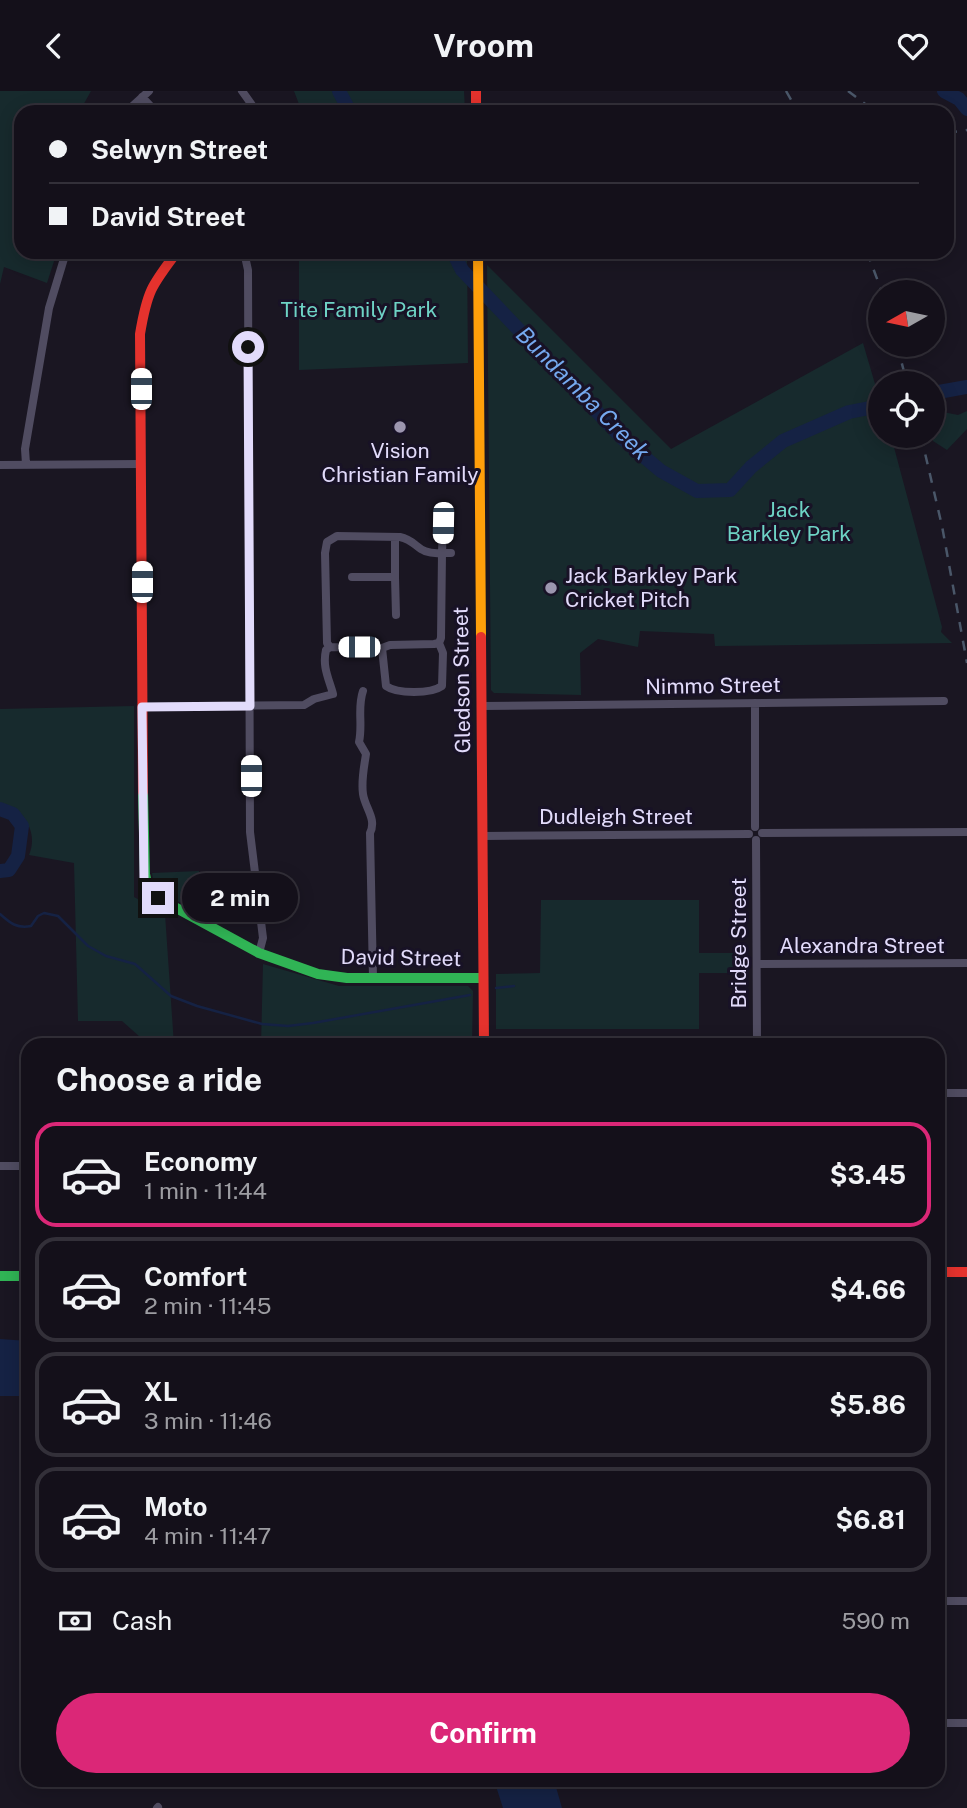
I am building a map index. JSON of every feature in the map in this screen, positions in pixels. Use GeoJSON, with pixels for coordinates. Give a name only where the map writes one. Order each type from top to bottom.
{"type":"FeatureCollection","features":[{"type":"Feature","properties":{"kind":"street"},"geometry":{"type":"LineString","coordinates":[[26,464],[25,449],[49,308],[64,259]]}},
{"type":"Feature","properties":{"kind":"street","name":"David Street"},"geometry":{"type":"LineString","coordinates":[[172,259],[155,280],[146,297],[142,313],[144,879],[149,891],[259,953],[334,977],[483,978]]}},
{"type":"Feature","properties":{"kind":"street"},"geometry":{"type":"LineString","coordinates":[[246,259],[248,270],[250,832],[263,938],[259,953]]}},
{"type":"Feature","properties":{"kind":"street","name":"Gledson Street"},"geometry":{"type":"LineString","coordinates":[[478,259],[484,1038]]}},
{"type":"Feature","properties":{"kind":"street"},"geometry":{"type":"LineString","coordinates":[[0,465],[141,464]]}},
{"type":"Feature","properties":{"kind":"street"},"geometry":{"type":"LineString","coordinates":[[382,648],[384,682],[389,689],[432,690],[442,686],[443,653],[439,643],[443,633],[446,553],[443,523]]}},
{"type":"Feature","properties":{"kind":"street"},"geometry":{"type":"LineString","coordinates":[[330,647],[325,637],[327,542],[337,536],[406,538],[427,554],[446,553]]}},
{"type":"Feature","properties":{"kind":"street"},"geometry":{"type":"LineString","coordinates":[[395,537],[396,615]]}},
{"type":"Feature","properties":{"kind":"street"},"geometry":{"type":"LineString","coordinates":[[352,577],[395,577]]}},
{"type":"Feature","properties":{"kind":"street"},"geometry":{"type":"LineString","coordinates":[[142,707],[301,705],[332,694],[324,661],[326,650],[330,647],[382,648],[390,645],[439,643]]}},
{"type":"Feature","properties":{"kind":"street"},"geometry":{"type":"LineString","coordinates":[[362,691],[359,705],[362,729],[359,742],[366,754],[362,770],[363,794],[373,823],[370,833],[373,978]]}},
{"type":"Feature","properties":{"kind":"street","name":"Nimmo Street"},"geometry":{"type":"LineString","coordinates":[[482,705],[944,701]]}},
{"type":"Feature","properties":{"kind":"street"},"geometry":{"type":"LineString","coordinates":[[755,703],[755,827],[760,828],[756,836]]}},
{"type":"Feature","properties":{"kind":"street","name":"Dudleigh Street"},"geometry":{"type":"LineString","coordinates":[[483,836],[756,836],[967,832]]}},
{"type":"Feature","properties":{"kind":"street","name":"Bridge Street"},"geometry":{"type":"LineString","coordinates":[[756,836],[757,1038]]}},
{"type":"Feature","properties":{"kind":"street","name":"Alexandra Street"},"geometry":{"type":"LineString","coordinates":[[757,964],[967,963]]}},
{"type":"Feature","properties":{"kind":"street"},"geometry":{"type":"LineString","coordinates":[[945,1093],[967,1093]]}},
{"type":"Feature","properties":{"kind":"street"},"geometry":{"type":"LineString","coordinates":[[0,1166],[21,1166]]}},
{"type":"Feature","properties":{"kind":"street"},"geometry":{"type":"LineString","coordinates":[[945,1272],[967,1272]]}},
{"type":"Feature","properties":{"kind":"street"},"geometry":{"type":"LineString","coordinates":[[0,1276],[21,1276]]}},
{"type":"Feature","properties":{"kind":"street"},"geometry":{"type":"LineString","coordinates":[[945,1601],[967,1601]]}},
{"type":"Feature","properties":{"kind":"street"},"geometry":{"type":"LineString","coordinates":[[945,1723],[967,1723]]}},
{"type":"Feature","properties":{"kind":"green space"},"geometry":{"type":"Polygon","coordinates":[[[0,91],[91,91],[83,105],[14,105],[14,259],[55,259],[47,283],[4,267],[0,284],[0,91]]]}},
{"type":"Feature","properties":{"kind":"green space"},"geometry":{"type":"Polygon","coordinates":[[[294,91],[464,91],[465,105],[299,105],[294,91]]]}},
{"type":"Feature","properties":{"kind":"green space","name":"Tite Family Park"},"geometry":{"type":"Polygon","coordinates":[[[299,259],[467,259],[468,363],[299,370],[299,259]]]}},
{"type":"Feature","properties":{"kind":"green space","name":"Jack Barkley Park"},"geometry":{"type":"Polygon","coordinates":[[[487,265],[671,449],[863,343],[871,371],[868,371],[868,448],[894,448],[942,627],[941,632],[952,643],[715,646],[714,634],[640,631],[638,647],[598,639],[580,653],[581,695],[494,693],[491,690],[487,265]]]}},
{"type":"Feature","properties":{"kind":"green space"},"geometry":{"type":"Polygon","coordinates":[[[967,411],[967,429],[947,450],[944,448],[945,412],[958,415],[967,411]]]}},
{"type":"Feature","properties":{"kind":"green space"},"geometry":{"type":"Polygon","coordinates":[[[134,706],[134,897],[165,914],[174,1038],[141,1038],[122,1021],[78,1021],[74,863],[29,855],[32,838],[27,822],[16,811],[0,804],[0,709],[134,706]]]}},
{"type":"Feature","properties":{"kind":"green space"},"geometry":{"type":"Polygon","coordinates":[[[199,871],[200,885],[222,885],[206,914],[165,893],[154,881],[152,873],[199,871]]]}},
{"type":"Feature","properties":{"kind":"green space"},"geometry":{"type":"Polygon","coordinates":[[[541,900],[699,900],[699,953],[745,953],[745,973],[699,973],[699,1029],[496,1029],[496,974],[540,973],[541,900]]]}},
{"type":"Feature","properties":{"kind":"green space"},"geometry":{"type":"Polygon","coordinates":[[[263,964],[339,986],[468,986],[473,991],[472,1038],[261,1038],[263,964]]]}},
{"type":"Feature","properties":{"kind":"water"},"geometry":{"type":"Polygon","coordinates":[[[0,1339],[21,1340],[21,1396],[0,1396],[0,1339]]]}},
{"type":"Feature","properties":{"kind":"water"},"geometry":{"type":"Polygon","coordinates":[[[496,1787],[556,1787],[562,1808],[503,1808],[496,1787]]]}},
{"type":"Feature","properties":{"kind":"waterway","name":"Bundamba Creek"},"geometry":{"type":"LineString","coordinates":[[339,91],[346,105]]}},
{"type":"Feature","properties":{"kind":"waterway","name":"Bundamba Creek"},"geometry":{"type":"LineString","coordinates":[[944,91],[959,99],[967,109]]}},
{"type":"Feature","properties":{"kind":"waterway","name":"Bundamba Creek"},"geometry":{"type":"LineString","coordinates":[[456,259],[462,270],[623,439],[661,471],[697,491],[730,490],[751,467],[783,441],[849,412],[868,408]]}},
{"type":"Feature","properties":{"kind":"waterway","name":"Bundamba Creek"},"geometry":{"type":"LineString","coordinates":[[945,391],[967,387]]}},
{"type":"Feature","properties":{"kind":"waterway","name":"Bundamba Creek"},"geometry":{"type":"LineString","coordinates":[[0,809],[13,814],[22,826],[18,856],[9,870],[0,871]]}},
{"type":"Feature","properties":{"kind":"waterway"},"geometry":{"type":"LineString","coordinates":[[0,914],[11,923],[22,927],[31,926],[38,916],[44,913],[58,916],[88,946],[106,956],[135,964],[171,996],[262,1024],[288,1026],[313,1023],[470,995]]}},
{"type":"Feature","properties":{"kind":"waterway"},"geometry":{"type":"LineString","coordinates":[[496,988],[514,986]]}},
{"type":"Feature","properties":{"kind":"railway"},"geometry":{"type":"LineString","coordinates":[[786,91],[794,105]]}},
{"type":"Feature","properties":{"kind":"railway"},"geometry":{"type":"LineString","coordinates":[[848,91],[867,105]]}},
{"type":"Feature","properties":{"kind":"railway"},"geometry":{"type":"LineString","coordinates":[[954,132],[967,130]]}},
{"type":"Feature","properties":{"kind":"railway"},"geometry":{"type":"LineString","coordinates":[[870,259],[878,280]]}},
{"type":"Feature","properties":{"kind":"railway"},"geometry":{"type":"LineString","coordinates":[[900,357],[904,371]]}},
{"type":"Feature","properties":{"kind":"railway"},"geometry":{"type":"LineString","coordinates":[[924,448],[942,526],[967,663]]}},
{"type":"Feature","properties":{"kind":"traffic: fast"},"geometry":{"type":"LineString","coordinates":[[143,792],[145,874],[148,887],[158,898],[259,953],[318,974],[347,978],[483,978]]}},
{"type":"Feature","properties":{"kind":"traffic: fast"},"geometry":{"type":"LineString","coordinates":[[0,1276],[21,1276]]}},
{"type":"Feature","properties":{"kind":"traffic: slow"},"geometry":{"type":"LineString","coordinates":[[478,259],[481,637]]}},
{"type":"Feature","properties":{"kind":"traffic: jam"},"geometry":{"type":"LineString","coordinates":[[476,91],[476,105]]}},
{"type":"Feature","properties":{"kind":"traffic: jam"},"geometry":{"type":"LineString","coordinates":[[143,792],[140,334],[151,290],[172,259]]}},
{"type":"Feature","properties":{"kind":"traffic: jam"},"geometry":{"type":"LineString","coordinates":[[481,637],[484,1038]]}},
{"type":"Feature","properties":{"kind":"traffic: jam"},"geometry":{"type":"LineString","coordinates":[[945,1272],[967,1272]]}},
{"type":"Feature","properties":{"kind":"place","name":"Vision Christian Family"},"geometry":{"type":"Point","coordinates":[400,427]}},
{"type":"Feature","properties":{"kind":"place","name":"Jack Barkley Park Cricket Pitch"},"geometry":{"type":"Point","coordinates":[551,588]}},
{"type":"Feature","properties":{"kind":"route"},"geometry":{"type":"LineString","coordinates":[[158,898],[149,891],[144,879],[142,707],[250,706],[248,347]]}}]}
